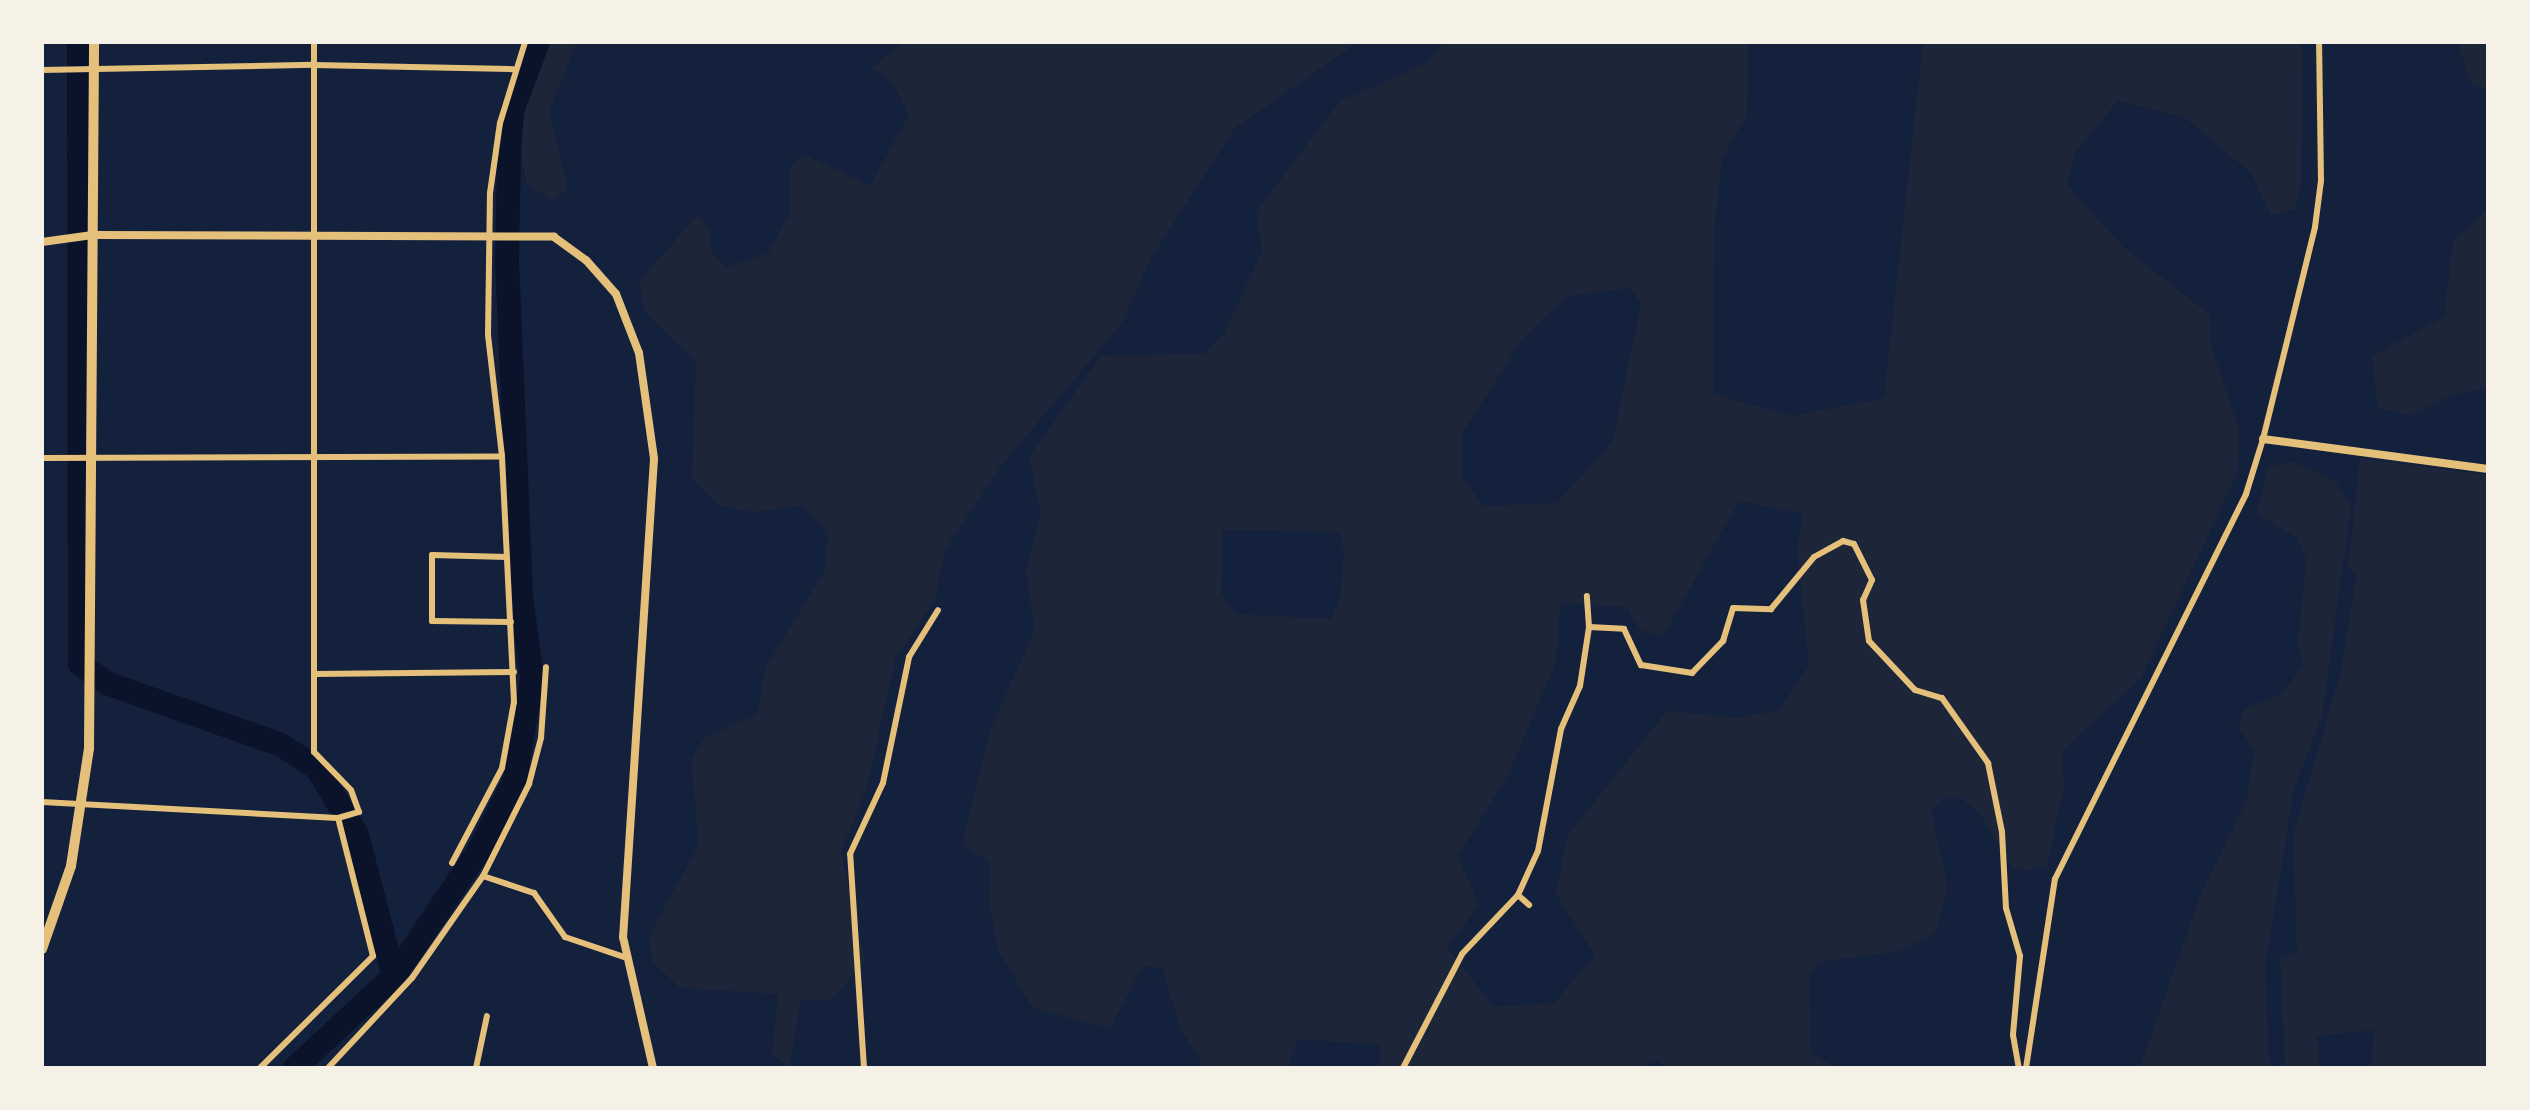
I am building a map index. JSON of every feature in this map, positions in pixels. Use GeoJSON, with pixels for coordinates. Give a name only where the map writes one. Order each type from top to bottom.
{"type":"FeatureCollection","features":[{"type":"Feature","properties":{"kind":"main road"},"geometry":{"type":"LineString","coordinates":[[42,949],[71,866],[84,807],[92,681],[89,68],[94,42]]}},
{"type":"Feature","properties":{"kind":"street"},"geometry":{"type":"LineString","coordinates":[[42,802],[84,807],[341,818],[359,812],[351,790],[314,752],[314,42]]}},
{"type":"Feature","properties":{"kind":"street"},"geometry":{"type":"LineString","coordinates":[[452,863],[502,768],[514,672],[502,456],[488,335],[489,234],[495,152],[513,69],[525,42]]}},
{"type":"Feature","properties":{"kind":"street"},"geometry":{"type":"LineString","coordinates":[[2026,1068],[2055,879],[2246,494],[2263,439],[2315,227],[2321,181],[2319,42]]}},
{"type":"Feature","properties":{"kind":"street"},"geometry":{"type":"LineString","coordinates":[[42,70],[314,65],[513,69]]}},
{"type":"Feature","properties":{"kind":"street"},"geometry":{"type":"LineString","coordinates":[[42,242],[73,242],[90,236],[516,234],[554,237],[586,260],[616,294],[639,353],[654,459],[624,957],[644,1014],[653,1068]]}},
{"type":"Feature","properties":{"kind":"street"},"geometry":{"type":"LineString","coordinates":[[2263,439],[2488,469]]}},
{"type":"Feature","properties":{"kind":"street"},"geometry":{"type":"LineString","coordinates":[[42,458],[502,456]]}},
{"type":"Feature","properties":{"kind":"street"},"geometry":{"type":"LineString","coordinates":[[1589,627],[1624,629],[1641,665],[1692,673],[1723,641],[1733,608],[1771,609],[1814,557],[1843,541],[1854,544],[1872,580],[1863,600],[1869,641],[1915,690],[1942,698],[1988,763],[2002,832],[2006,908],[2020,956],[2013,1035],[2019,1068]]}},
{"type":"Feature","properties":{"kind":"street"},"geometry":{"type":"LineString","coordinates":[[507,557],[432,555],[432,621],[511,622]]}},
{"type":"Feature","properties":{"kind":"street"},"geometry":{"type":"LineString","coordinates":[[1403,1068],[1462,954],[1518,895],[1538,851],[1561,729],[1580,686],[1589,627],[1587,596]]}},
{"type":"Feature","properties":{"kind":"street"},"geometry":{"type":"LineString","coordinates":[[864,1068],[850,854],[883,783],[909,657],[938,610]]}},
{"type":"Feature","properties":{"kind":"street"},"geometry":{"type":"LineString","coordinates":[[328,1068],[412,978],[483,876],[529,784],[541,738],[546,667]]}},
{"type":"Feature","properties":{"kind":"street"},"geometry":{"type":"LineString","coordinates":[[314,674],[514,672]]}},
{"type":"Feature","properties":{"kind":"street"},"geometry":{"type":"LineString","coordinates":[[260,1068],[373,956],[341,818]]}},
{"type":"Feature","properties":{"kind":"street"},"geometry":{"type":"LineString","coordinates":[[483,876],[534,893],[565,937],[624,957]]}},
{"type":"Feature","properties":{"kind":"street"},"geometry":{"type":"LineString","coordinates":[[1518,895],[1529,905]]}},
{"type":"Feature","properties":{"kind":"street"},"geometry":{"type":"LineString","coordinates":[[476,1068],[487,1016]]}},
{"type":"Feature","properties":{"kind":"shaded area"},"geometry":{"type":"Polygon","coordinates":[[[545,42],[577,42],[549,111],[568,190],[551,200],[526,183],[519,129],[545,42]]]}},
{"type":"Feature","properties":{"kind":"shaded area"},"geometry":{"type":"Polygon","coordinates":[[[904,42],[1358,42],[1235,128],[1152,256],[1122,323],[1001,466],[945,550],[935,599],[895,660],[867,787],[841,852],[865,961],[831,1000],[800,1000],[790,1068],[772,1054],[778,994],[680,988],[652,961],[650,934],[699,845],[691,761],[704,738],[758,714],[765,669],[825,570],[828,532],[801,506],[752,512],[719,505],[692,478],[696,361],[645,312],[639,281],[698,215],[709,230],[712,252],[726,267],[768,253],[790,213],[790,167],[803,154],[870,186],[909,115],[892,82],[871,68],[904,42]]]}},
{"type":"Feature","properties":{"kind":"shaded area"},"geometry":{"type":"Polygon","coordinates":[[[1443,42],[1749,42],[1747,114],[1722,160],[1714,231],[1713,394],[1792,416],[1884,398],[1923,42],[2302,42],[2301,184],[2295,209],[2271,215],[2251,173],[2185,118],[2118,101],[2076,151],[2067,185],[2123,247],[2210,315],[2210,343],[2239,430],[2237,473],[2141,678],[2062,751],[2064,787],[2047,865],[2030,871],[2012,867],[1982,816],[1960,797],[1945,797],[1931,810],[1948,888],[1935,934],[1894,952],[1818,962],[1809,976],[1811,1054],[1839,1068],[1668,1068],[1658,1061],[1637,1068],[1380,1068],[1380,1045],[1297,1039],[1288,1068],[1205,1068],[1180,1028],[1162,968],[1143,966],[1110,1028],[1033,1008],[999,952],[989,903],[990,862],[962,845],[990,730],[1035,630],[1026,571],[1041,513],[1029,457],[1101,356],[1204,354],[1224,334],[1262,252],[1256,212],[1339,102],[1429,62],[1443,42]],[[1630,288],[1567,296],[1522,340],[1463,432],[1462,475],[1483,506],[1557,503],[1613,441],[1641,303],[1630,288]],[[1739,501],[1663,636],[1640,630],[1627,607],[1560,603],[1556,662],[1509,773],[1458,856],[1479,905],[1447,948],[1494,1007],[1554,1003],[1595,955],[1556,894],[1568,835],[1667,711],[1738,718],[1779,710],[1809,665],[1797,549],[1803,514],[1739,501]],[[1222,530],[1221,592],[1235,614],[1330,619],[1340,598],[1344,553],[1340,532],[1222,530]]]}},
{"type":"Feature","properties":{"kind":"shaded area"},"geometry":{"type":"Polygon","coordinates":[[[2457,42],[2488,42],[2488,90],[2471,83],[2457,42]]]}},
{"type":"Feature","properties":{"kind":"shaded area"},"geometry":{"type":"Polygon","coordinates":[[[2488,209],[2488,388],[2456,394],[2409,415],[2378,408],[2372,356],[2444,317],[2453,241],[2488,209]]]}},
{"type":"Feature","properties":{"kind":"shaded area"},"geometry":{"type":"Polygon","coordinates":[[[2360,458],[2488,475],[2488,1068],[2371,1068],[2374,1030],[2317,1036],[2320,1068],[2285,1068],[2280,957],[2297,954],[2293,835],[2341,671],[2356,575],[2348,568],[2360,458]]]}},
{"type":"Feature","properties":{"kind":"shaded area"},"geometry":{"type":"Polygon","coordinates":[[[2294,462],[2335,481],[2351,507],[2322,716],[2294,789],[2265,965],[2269,1061],[2274,1068],[2140,1068],[2200,896],[2247,799],[2254,752],[2238,726],[2245,709],[2281,694],[2303,666],[2298,642],[2306,559],[2297,538],[2257,514],[2269,466],[2294,462]]]}},
{"type":"Feature","properties":{"kind":"waterway"},"geometry":{"type":"LineString","coordinates":[[79,42],[80,664],[109,684],[281,745],[317,768],[357,835],[394,976]]}},
{"type":"Feature","properties":{"kind":"waterway"},"geometry":{"type":"LineString","coordinates":[[295,1068],[394,976],[480,849],[515,779],[532,679],[521,594],[507,259],[509,154],[512,111],[538,42]]}}]}
